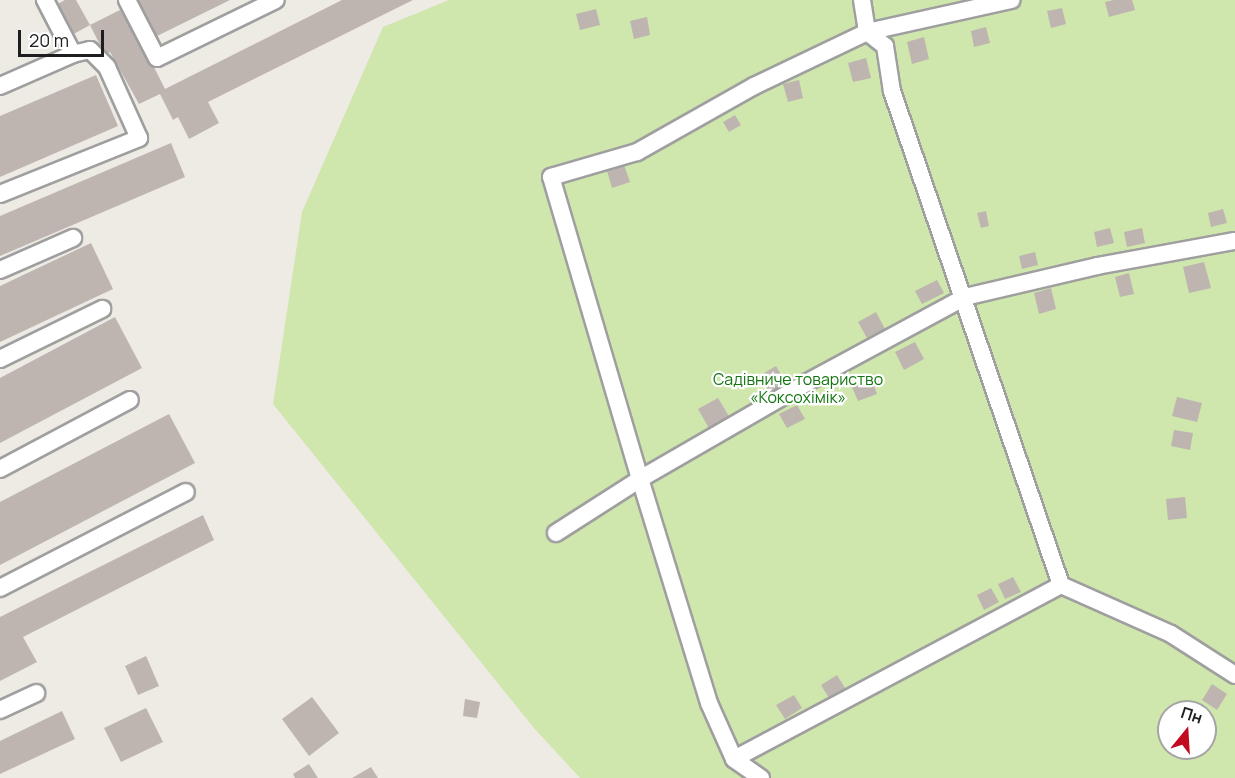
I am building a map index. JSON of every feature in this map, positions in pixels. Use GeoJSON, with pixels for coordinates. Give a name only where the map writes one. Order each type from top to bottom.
{"type":"FeatureCollection","features":[{"type":"Feature","properties":{"kind":"lane"},"geometry":{"type":"LineString","coordinates":[[45,0],[73,54]]}},
{"type":"Feature","properties":{"kind":"lane"},"geometry":{"type":"LineString","coordinates":[[127,0],[157,58],[276,0]]}},
{"type":"Feature","properties":{"kind":"lane"},"geometry":{"type":"LineString","coordinates":[[862,0],[867,32],[885,46],[892,91],[965,297],[1061,585],[1171,634],[1235,675]]}},
{"type":"Feature","properties":{"kind":"lane"},"geometry":{"type":"LineString","coordinates":[[761,778],[734,759],[709,703],[551,177],[637,152],[754,86],[867,32],[1011,0]]}},
{"type":"Feature","properties":{"kind":"lane"},"geometry":{"type":"LineString","coordinates":[[0,86],[73,54],[90,50],[107,67],[139,138],[0,194]]}},
{"type":"Feature","properties":{"kind":"lane"},"geometry":{"type":"LineString","coordinates":[[0,270],[73,238]]}},
{"type":"Feature","properties":{"kind":"lane"},"geometry":{"type":"LineString","coordinates":[[556,532],[640,479],[806,383],[965,297],[1098,266],[1235,241]]}},
{"type":"Feature","properties":{"kind":"lane"},"geometry":{"type":"LineString","coordinates":[[0,359],[102,309]]}},
{"type":"Feature","properties":{"kind":"lane"},"geometry":{"type":"LineString","coordinates":[[0,469],[130,400]]}},
{"type":"Feature","properties":{"kind":"lane"},"geometry":{"type":"LineString","coordinates":[[0,588],[186,492]]}},
{"type":"Feature","properties":{"kind":"lane"},"geometry":{"type":"LineString","coordinates":[[734,759],[1061,585]]}},
{"type":"Feature","properties":{"kind":"lane"},"geometry":{"type":"LineString","coordinates":[[0,710],[36,693]]}},
{"type":"Feature","properties":{"kind":"green space","name":"Садівниче товариство «Коксохімік»"},"geometry":{"type":"Polygon","coordinates":[[[449,0],[1235,0],[1235,778],[580,778],[534,728],[273,404],[302,212],[383,27],[449,0]]]}},
{"type":"Feature","properties":{"kind":"building"},"geometry":{"type":"Polygon","coordinates":[[[65,0],[76,0],[90,25],[70,36],[54,6],[65,0]]]}},
{"type":"Feature","properties":{"kind":"building"},"geometry":{"type":"Polygon","coordinates":[[[132,0],[230,0],[151,39],[132,0]]]}},
{"type":"Feature","properties":{"kind":"building"},"geometry":{"type":"Polygon","coordinates":[[[342,0],[413,0],[208,102],[219,123],[189,139],[178,117],[173,120],[160,94],[139,104],[110,52],[105,55],[90,25],[124,8],[165,89],[342,0]]]}},
{"type":"Feature","properties":{"kind":"building"},"geometry":{"type":"Polygon","coordinates":[[[1132,0],[1135,10],[1109,17],[1105,2],[1132,0]]]}},
{"type":"Feature","properties":{"kind":"building"},"geometry":{"type":"Polygon","coordinates":[[[1062,8],[1066,24],[1051,28],[1047,11],[1062,8]]]}},
{"type":"Feature","properties":{"kind":"building"},"geometry":{"type":"Polygon","coordinates":[[[596,9],[600,25],[580,30],[576,14],[596,9]]]}},
{"type":"Feature","properties":{"kind":"building"},"geometry":{"type":"Polygon","coordinates":[[[647,17],[650,35],[634,39],[630,21],[647,17]]]}},
{"type":"Feature","properties":{"kind":"building"},"geometry":{"type":"Polygon","coordinates":[[[986,27],[990,43],[974,47],[971,31],[986,27]]]}},
{"type":"Feature","properties":{"kind":"building"},"geometry":{"type":"Polygon","coordinates":[[[924,37],[929,59],[912,64],[907,42],[924,37]]]}},
{"type":"Feature","properties":{"kind":"building"},"geometry":{"type":"Polygon","coordinates":[[[866,58],[871,78],[853,82],[848,63],[866,58]]]}},
{"type":"Feature","properties":{"kind":"building"},"geometry":{"type":"Polygon","coordinates":[[[96,75],[118,126],[0,177],[0,116],[96,75]]]}},
{"type":"Feature","properties":{"kind":"building"},"geometry":{"type":"Polygon","coordinates":[[[799,80],[803,98],[788,102],[783,84],[799,80]]]}},
{"type":"Feature","properties":{"kind":"building"},"geometry":{"type":"Polygon","coordinates":[[[735,115],[741,125],[729,132],[723,122],[735,115]]]}},
{"type":"Feature","properties":{"kind":"building"},"geometry":{"type":"Polygon","coordinates":[[[171,143],[185,177],[0,256],[0,216],[171,143]]]}},
{"type":"Feature","properties":{"kind":"building"},"geometry":{"type":"Polygon","coordinates":[[[624,165],[630,182],[612,188],[607,171],[624,165]]]}},
{"type":"Feature","properties":{"kind":"building"},"geometry":{"type":"Polygon","coordinates":[[[1223,209],[1227,223],[1211,227],[1208,213],[1223,209]]]}},
{"type":"Feature","properties":{"kind":"building"},"geometry":{"type":"Polygon","coordinates":[[[986,211],[989,226],[981,228],[977,213],[986,211]]]}},
{"type":"Feature","properties":{"kind":"building"},"geometry":{"type":"Polygon","coordinates":[[[1110,228],[1114,243],[1097,247],[1094,232],[1110,228]]]}},
{"type":"Feature","properties":{"kind":"building"},"geometry":{"type":"Polygon","coordinates":[[[1142,228],[1145,243],[1127,247],[1124,232],[1142,228]]]}},
{"type":"Feature","properties":{"kind":"building"},"geometry":{"type":"Polygon","coordinates":[[[91,243],[113,289],[0,342],[0,286],[91,243]]]}},
{"type":"Feature","properties":{"kind":"building"},"geometry":{"type":"Polygon","coordinates":[[[1035,252],[1038,265],[1022,269],[1019,256],[1035,252]]]}},
{"type":"Feature","properties":{"kind":"building"},"geometry":{"type":"Polygon","coordinates":[[[1204,262],[1211,288],[1189,293],[1183,267],[1204,262]]]}},
{"type":"Feature","properties":{"kind":"building"},"geometry":{"type":"Polygon","coordinates":[[[1129,273],[1134,294],[1120,297],[1115,277],[1129,273]]]}},
{"type":"Feature","properties":{"kind":"building"},"geometry":{"type":"Polygon","coordinates":[[[937,280],[944,293],[922,304],[915,291],[937,280]]]}},
{"type":"Feature","properties":{"kind":"building"},"geometry":{"type":"Polygon","coordinates":[[[1051,288],[1056,309],[1039,314],[1034,293],[1051,288]]]}},
{"type":"Feature","properties":{"kind":"building"},"geometry":{"type":"Polygon","coordinates":[[[876,312],[885,329],[867,338],[858,322],[876,312]]]}},
{"type":"Feature","properties":{"kind":"building"},"geometry":{"type":"Polygon","coordinates":[[[115,317],[142,368],[0,443],[0,378],[115,317]]]}},
{"type":"Feature","properties":{"kind":"building"},"geometry":{"type":"Polygon","coordinates":[[[915,342],[924,359],[904,370],[895,352],[915,342]]]}},
{"type":"Feature","properties":{"kind":"building"},"geometry":{"type":"Polygon","coordinates":[[[776,366],[787,385],[770,395],[759,376],[776,366]]]}},
{"type":"Feature","properties":{"kind":"building"},"geometry":{"type":"Polygon","coordinates":[[[871,378],[877,394],[858,401],[851,385],[871,378]]]}},
{"type":"Feature","properties":{"kind":"building"},"geometry":{"type":"Polygon","coordinates":[[[1177,397],[1202,403],[1197,422],[1172,416],[1177,397]]]}},
{"type":"Feature","properties":{"kind":"building"},"geometry":{"type":"Polygon","coordinates":[[[718,398],[730,418],[710,430],[698,409],[718,398]]]}},
{"type":"Feature","properties":{"kind":"building"},"geometry":{"type":"Polygon","coordinates":[[[797,405],[805,419],[787,428],[779,414],[797,405]]]}},
{"type":"Feature","properties":{"kind":"building"},"geometry":{"type":"Polygon","coordinates":[[[169,414],[195,463],[0,565],[0,502],[169,414]]]}},
{"type":"Feature","properties":{"kind":"building"},"geometry":{"type":"Polygon","coordinates":[[[1174,430],[1193,433],[1190,450],[1171,446],[1174,430]]]}},
{"type":"Feature","properties":{"kind":"building"},"geometry":{"type":"Polygon","coordinates":[[[1185,497],[1187,518],[1168,520],[1166,499],[1185,497]]]}},
{"type":"Feature","properties":{"kind":"building"},"geometry":{"type":"Polygon","coordinates":[[[203,515],[214,540],[23,637],[37,662],[0,681],[0,617],[203,515]]]}},
{"type":"Feature","properties":{"kind":"building"},"geometry":{"type":"Polygon","coordinates":[[[1013,577],[1021,592],[1005,599],[998,584],[1013,577]]]}},
{"type":"Feature","properties":{"kind":"building"},"geometry":{"type":"Polygon","coordinates":[[[991,588],[999,602],[984,610],[977,595],[991,588]]]}},
{"type":"Feature","properties":{"kind":"building"},"geometry":{"type":"Polygon","coordinates":[[[146,656],[159,686],[138,695],[125,666],[146,656]]]}},
{"type":"Feature","properties":{"kind":"building"},"geometry":{"type":"Polygon","coordinates":[[[837,675],[845,688],[829,698],[821,685],[837,675]]]}},
{"type":"Feature","properties":{"kind":"building"},"geometry":{"type":"Polygon","coordinates":[[[1212,684],[1227,694],[1217,710],[1217,700],[1202,700],[1212,684]]]}},
{"type":"Feature","properties":{"kind":"building"},"geometry":{"type":"Polygon","coordinates":[[[794,695],[802,708],[785,719],[776,705],[794,695]]]}},
{"type":"Feature","properties":{"kind":"building"},"geometry":{"type":"Polygon","coordinates":[[[312,697],[339,733],[309,756],[282,719],[312,697]]]}},
{"type":"Feature","properties":{"kind":"building"},"geometry":{"type":"Polygon","coordinates":[[[465,699],[480,702],[477,718],[463,716],[465,699]]]}},
{"type":"Feature","properties":{"kind":"building"},"geometry":{"type":"Polygon","coordinates":[[[146,708],[163,742],[121,762],[104,728],[146,708]]]}},
{"type":"Feature","properties":{"kind":"building"},"geometry":{"type":"Polygon","coordinates":[[[62,711],[75,739],[0,774],[0,741],[62,711]]]}},
{"type":"Feature","properties":{"kind":"building"},"geometry":{"type":"Polygon","coordinates":[[[309,764],[318,778],[295,778],[293,774],[309,764]]]}},
{"type":"Feature","properties":{"kind":"building"},"geometry":{"type":"Polygon","coordinates":[[[371,767],[378,778],[352,778],[371,767]]]}}]}
